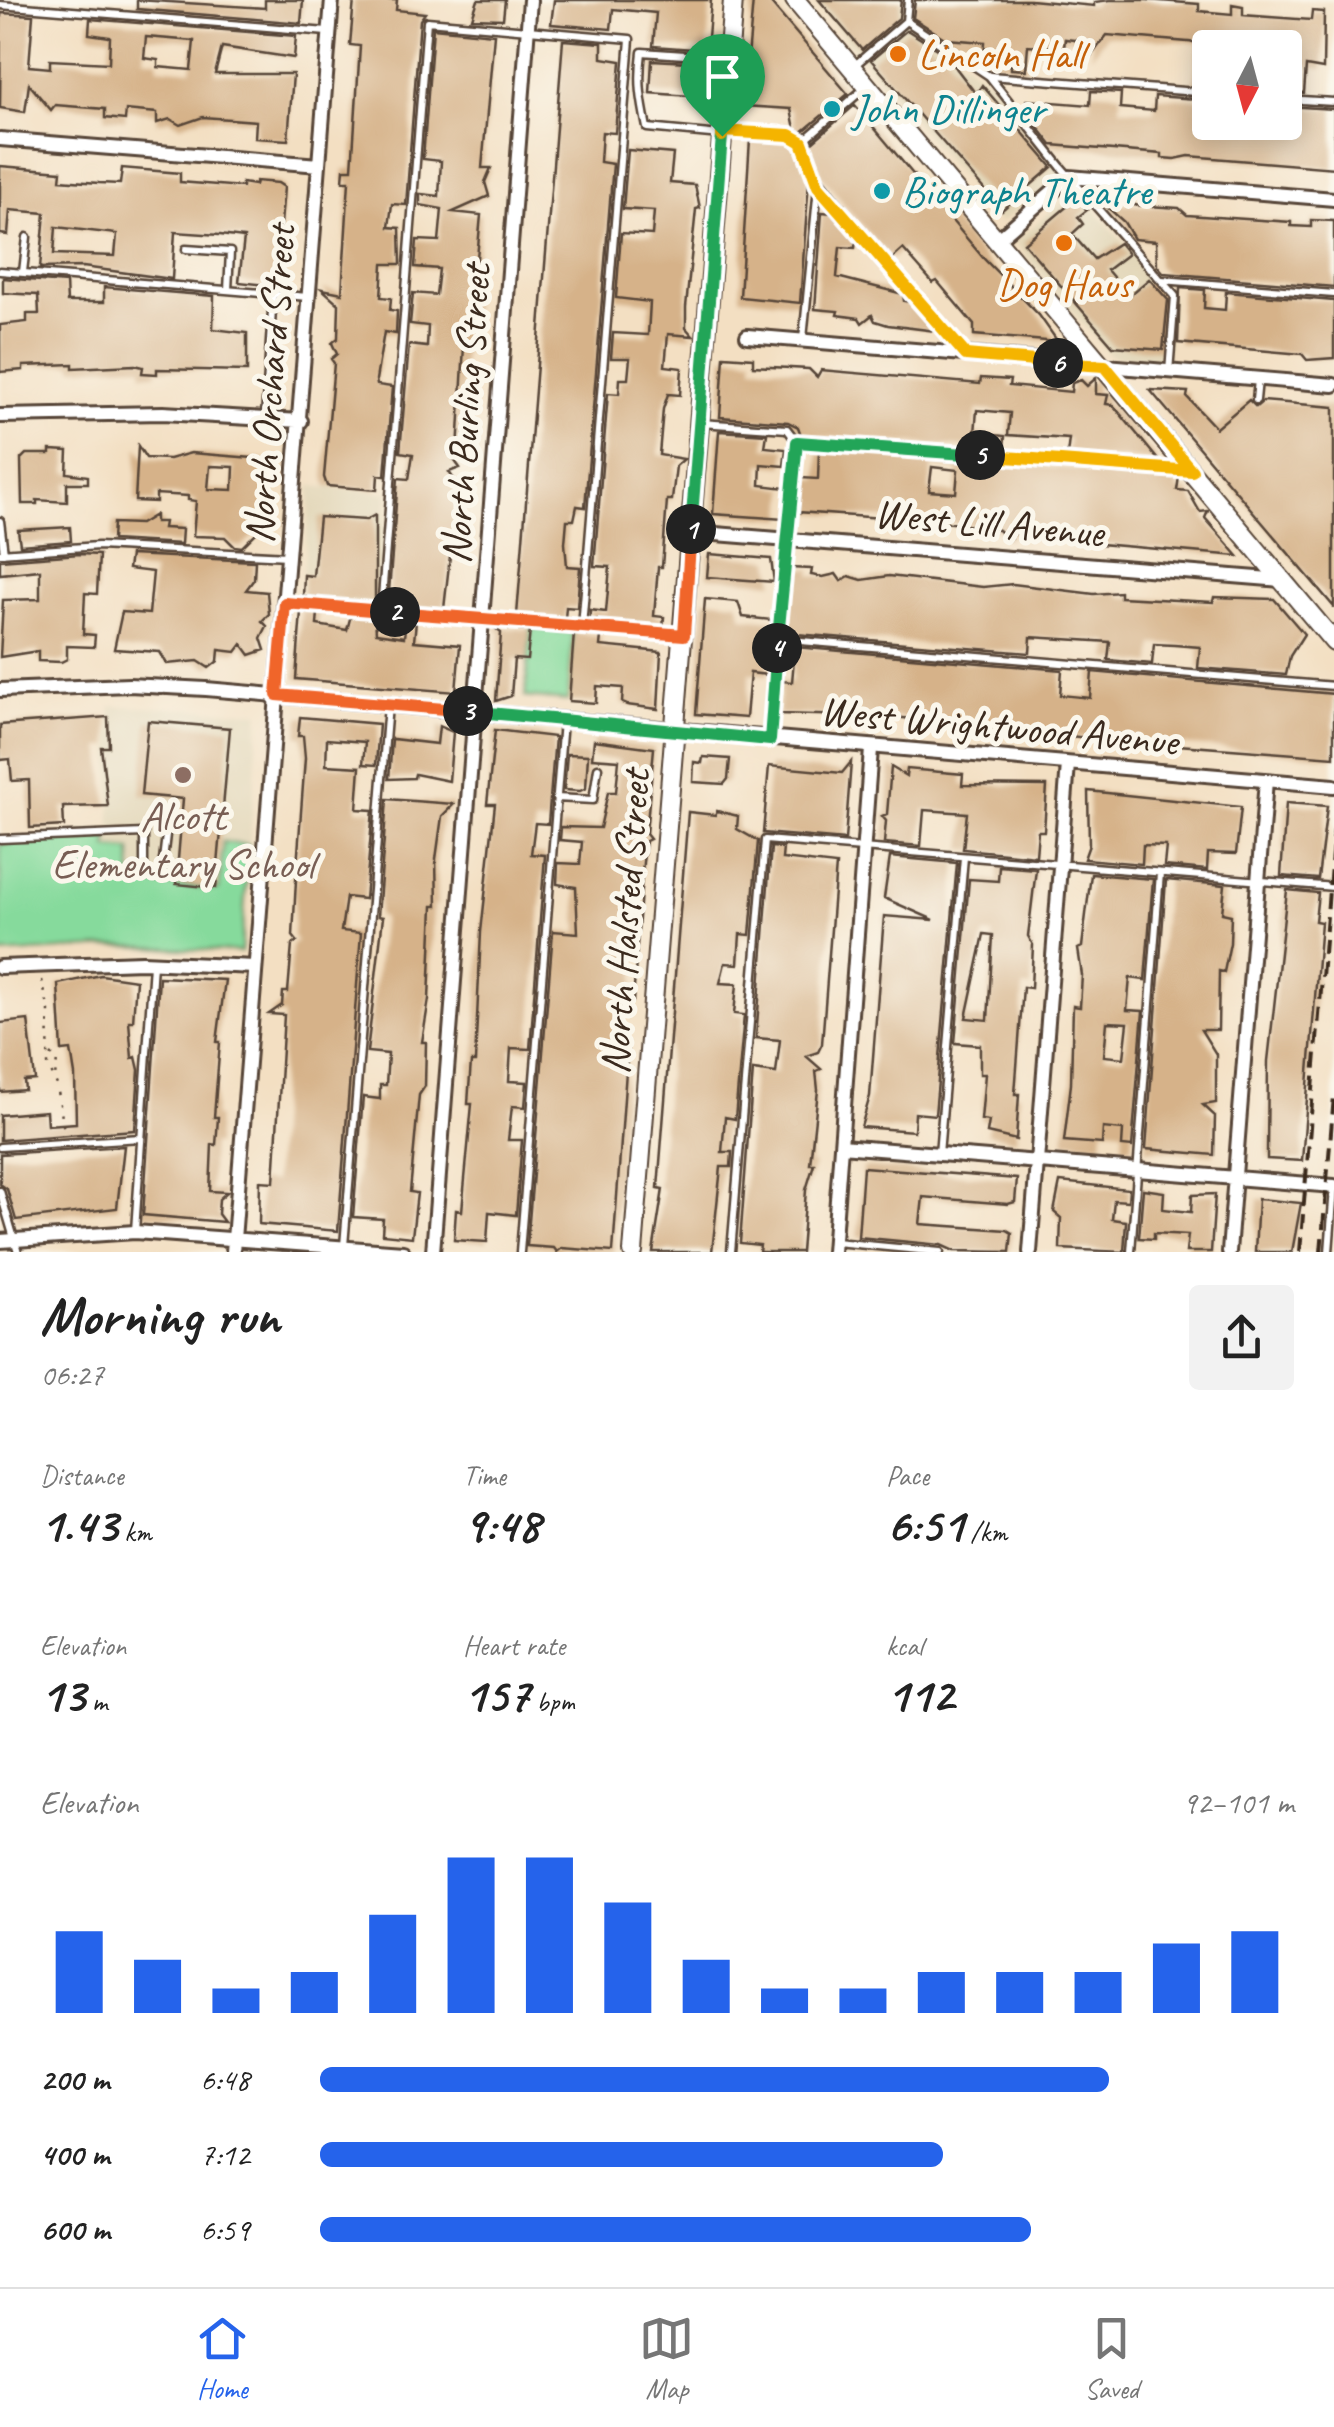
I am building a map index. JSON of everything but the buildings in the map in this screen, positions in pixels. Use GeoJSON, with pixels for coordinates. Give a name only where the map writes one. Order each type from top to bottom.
{"type":"FeatureCollection","features":[{"type":"Feature","properties":{"kind":"main road","name":"North Halsted Street"},"geometry":{"type":"LineString","coordinates":[[634,1252],[733,0]]}},
{"type":"Feature","properties":{"kind":"main road"},"geometry":{"type":"LineString","coordinates":[[795,0],[1282,580],[1331,632]]}},
{"type":"Feature","properties":{"kind":"street","name":"North Orchard Street"},"geometry":{"type":"LineString","coordinates":[[234,1245],[332,0]]}},
{"type":"Feature","properties":{"kind":"street","name":"North Burling Street"},"geometry":{"type":"LineString","coordinates":[[433,1252],[530,0]]}},
{"type":"Feature","properties":{"kind":"street"},"geometry":{"type":"LineString","coordinates":[[0,139],[319,165]]}},
{"type":"Feature","properties":{"kind":"street"},"geometry":{"type":"LineString","coordinates":[[997,240],[1069,177],[1334,199]]}},
{"type":"Feature","properties":{"kind":"street"},"geometry":{"type":"LineString","coordinates":[[747,336],[1334,386]]}},
{"type":"Feature","properties":{"kind":"street"},"geometry":{"type":"LineString","coordinates":[[0,416],[163,412],[301,420]]}},
{"type":"Feature","properties":{"kind":"street","name":"West Lill Avenue"},"geometry":{"type":"LineString","coordinates":[[691,532],[1282,580]]}},
{"type":"Feature","properties":{"kind":"street","name":"West Wrightwood Avenue"},"geometry":{"type":"LineString","coordinates":[[0,690],[130,686],[277,695],[1334,786]]}},
{"type":"Feature","properties":{"kind":"street"},"geometry":{"type":"LineString","coordinates":[[833,1247],[871,748]]}},
{"type":"Feature","properties":{"kind":"street"},"geometry":{"type":"LineString","coordinates":[[1030,1252],[1068,764]]}},
{"type":"Feature","properties":{"kind":"street"},"geometry":{"type":"LineString","coordinates":[[1229,1252],[1266,780]]}},
{"type":"Feature","properties":{"kind":"street"},"geometry":{"type":"LineString","coordinates":[[0,967],[153,962],[254,967]]}},
{"type":"Feature","properties":{"kind":"street"},"geometry":{"type":"LineString","coordinates":[[841,1146],[1334,1186]]}},
{"type":"Feature","properties":{"kind":"street"},"geometry":{"type":"LineString","coordinates":[[0,1241],[16,1246],[134,1232],[234,1245],[403,1252]]}},
{"type":"Feature","properties":{"kind":"lane"},"geometry":{"type":"LineString","coordinates":[[852,68],[906,21],[908,0]]}},
{"type":"Feature","properties":{"kind":"lane"},"geometry":{"type":"LineString","coordinates":[[0,5],[329,32]]}},
{"type":"Feature","properties":{"kind":"lane"},"geometry":{"type":"LineString","coordinates":[[906,21],[989,76],[1069,177],[1175,296],[1169,372]]}},
{"type":"Feature","properties":{"kind":"lane"},"geometry":{"type":"LineString","coordinates":[[381,611],[427,22],[528,30],[630,39],[582,627]]}},
{"type":"Feature","properties":{"kind":"lane"},"geometry":{"type":"LineString","coordinates":[[728,58],[642,52],[637,87],[644,102],[647,128],[790,135],[802,142],[818,186],[966,355]]}},
{"type":"Feature","properties":{"kind":"lane"},"geometry":{"type":"LineString","coordinates":[[989,76],[1192,92]]}},
{"type":"Feature","properties":{"kind":"lane"},"geometry":{"type":"LineString","coordinates":[[802,142],[867,86]]}},
{"type":"Feature","properties":{"kind":"lane"},"geometry":{"type":"LineString","coordinates":[[1302,100],[1334,102]]}},
{"type":"Feature","properties":{"kind":"lane"},"geometry":{"type":"LineString","coordinates":[[803,341],[818,186]]}},
{"type":"Feature","properties":{"kind":"lane"},"geometry":{"type":"LineString","coordinates":[[23,272],[27,237]]}},
{"type":"Feature","properties":{"kind":"lane"},"geometry":{"type":"LineString","coordinates":[[186,249],[230,252],[228,290]]}},
{"type":"Feature","properties":{"kind":"lane"},"geometry":{"type":"LineString","coordinates":[[0,270],[310,298]]}},
{"type":"Feature","properties":{"kind":"lane"},"geometry":{"type":"LineString","coordinates":[[1161,280],[1334,294]]}},
{"type":"Feature","properties":{"kind":"lane"},"geometry":{"type":"LineString","coordinates":[[265,418],[274,294]]}},
{"type":"Feature","properties":{"kind":"lane"},"geometry":{"type":"LineString","coordinates":[[1256,400],[1258,379]]}},
{"type":"Feature","properties":{"kind":"lane"},"geometry":{"type":"LineString","coordinates":[[700,422],[787,429],[797,442],[770,740]]}},
{"type":"Feature","properties":{"kind":"lane"},"geometry":{"type":"LineString","coordinates":[[797,442],[1192,471]]}},
{"type":"Feature","properties":{"kind":"lane"},"geometry":{"type":"LineString","coordinates":[[0,520],[2,553],[132,547],[289,556]]}},
{"type":"Feature","properties":{"kind":"lane"},"geometry":{"type":"LineString","coordinates":[[285,603],[684,635]]}},
{"type":"Feature","properties":{"kind":"lane"},"geometry":{"type":"LineString","coordinates":[[777,638],[1334,686]]}},
{"type":"Feature","properties":{"kind":"lane"},"geometry":{"type":"LineString","coordinates":[[344,1247],[388,704]]}},
{"type":"Feature","properties":{"kind":"lane"},"geometry":{"type":"LineString","coordinates":[[520,1252],[564,720]]}},
{"type":"Feature","properties":{"kind":"lane"},"geometry":{"type":"LineString","coordinates":[[556,798],[592,800],[598,768]]}},
{"type":"Feature","properties":{"kind":"lane"},"geometry":{"type":"LineString","coordinates":[[0,839],[144,833],[144,876],[161,878],[168,818]]}},
{"type":"Feature","properties":{"kind":"lane"},"geometry":{"type":"LineString","coordinates":[[731,1252],[764,840],[1334,888]]}},
{"type":"Feature","properties":{"kind":"lane"},"geometry":{"type":"LineString","coordinates":[[939,1154],[964,856]]}},
{"type":"Feature","properties":{"kind":"lane"},"geometry":{"type":"LineString","coordinates":[[1131,1252],[1160,873]]}},
{"type":"Feature","properties":{"kind":"lane"},"geometry":{"type":"LineString","coordinates":[[134,1232],[153,962]]}},
{"type":"Feature","properties":{"kind":"lane"},"geometry":{"type":"LineString","coordinates":[[0,1147],[141,1138]]}},
{"type":"Feature","properties":{"kind":"lane"},"geometry":{"type":"LineString","coordinates":[[1329,1252],[1334,1186]]}},
{"type":"Feature","properties":{"kind":"lane"},"geometry":{"type":"LineString","coordinates":[[0,1191],[16,1246]]}},
{"type":"Feature","properties":{"kind":"lane"},"geometry":{"type":"LineString","coordinates":[[833,1247],[940,1252]]}},
{"type":"Feature","properties":{"kind":"path"},"geometry":{"type":"LineString","coordinates":[[42,976],[51,1054],[49,1070],[55,1078]]}},
{"type":"Feature","properties":{"kind":"path"},"geometry":{"type":"LineString","coordinates":[[51,1054],[58,1060],[55,1078],[64,1143]]}},
{"type":"Feature","properties":{"kind":"shaded area"},"geometry":{"type":"Polygon","coordinates":[[[813,0],[904,0],[903,19],[988,79],[1063,174],[1000,223],[813,0]]]}},
{"type":"Feature","properties":{"kind":"shaded area"},"geometry":{"type":"Polygon","coordinates":[[[1077,189],[1172,298],[1167,362],[1110,356],[1015,242],[1077,189]]]}},
{"type":"Feature","properties":{"kind":"shaded area"},"geometry":{"type":"Polygon","coordinates":[[[311,486],[388,493],[378,606],[301,599],[311,486]]]}},
{"type":"Feature","properties":{"kind":"shaded area","name":"Alcott Elementary School"},"geometry":{"type":"Polygon","coordinates":[[[111,706],[260,712],[241,952],[125,946],[0,954],[46,841],[111,838],[111,706]]]}},
{"type":"Feature","properties":{"kind":"green space"},"geometry":{"type":"Polygon","coordinates":[[[531,628],[573,632],[568,701],[525,697],[531,628]]]}},
{"type":"Feature","properties":{"kind":"green space"},"geometry":{"type":"Polygon","coordinates":[[[109,832],[108,848],[131,850],[132,882],[219,890],[223,842],[249,845],[241,952],[125,946],[0,954],[0,844],[109,832]]]}},
{"type":"Feature","properties":{"kind":"railway"},"geometry":{"type":"LineString","coordinates":[[1300,1252],[1334,828]]}},
{"type":"Feature","properties":{"kind":"railway"},"geometry":{"type":"LineString","coordinates":[[1321,1252],[1334,1096]]}},
{"type":"Feature","properties":{"kind":"place","name":"Lincoln Hall"},"geometry":{"type":"Point","coordinates":[898,54]}},
{"type":"Feature","properties":{"kind":"place","name":"John Dillinger"},"geometry":{"type":"Point","coordinates":[832,109]}},
{"type":"Feature","properties":{"kind":"place","name":"Biograph Theatre"},"geometry":{"type":"Point","coordinates":[882,191]}},
{"type":"Feature","properties":{"kind":"place","name":"Dog Haus"},"geometry":{"type":"Point","coordinates":[1064,243]}},
{"type":"Feature","properties":{"kind":"place","name":"Alcott Elementary School"},"geometry":{"type":"Point","coordinates":[183,775]}},
{"type":"Feature","properties":{"kind":"route"},"geometry":{"type":"LineString","coordinates":[[722,131],[790,135],[802,142],[818,186],[966,355],[1105,366],[1192,471],[797,442],[789,540],[784,540],[770,740],[277,695],[285,603],[684,635],[722,136],[722,131]]}}]}
